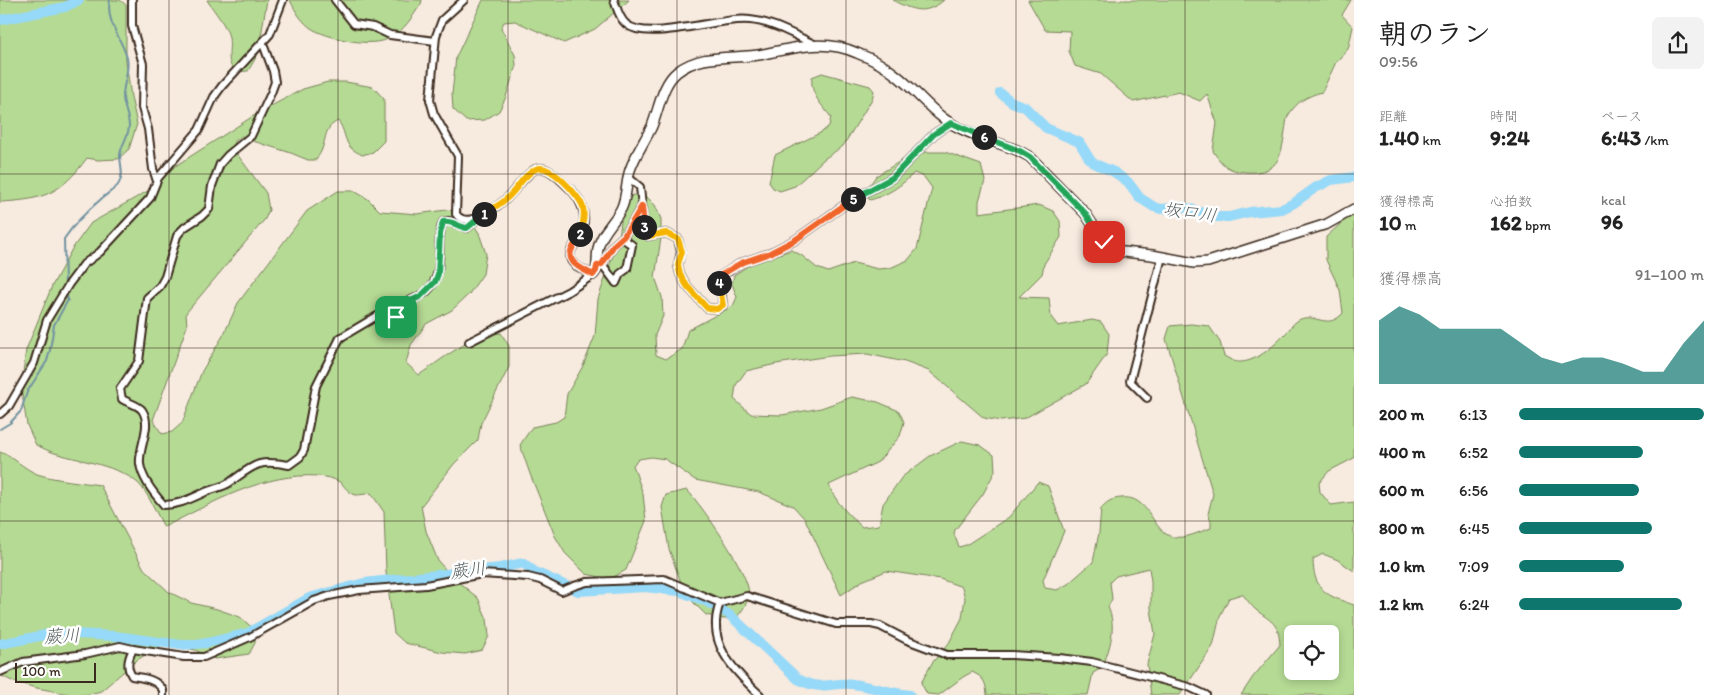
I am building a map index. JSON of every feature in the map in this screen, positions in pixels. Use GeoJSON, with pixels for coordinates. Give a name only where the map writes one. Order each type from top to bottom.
{"type":"FeatureCollection","features":[{"type":"Feature","properties":{"kind":"street"},"geometry":{"type":"LineString","coordinates":[[132,0],[132,26],[143,64],[142,108],[148,130],[153,169],[157,181]]}},
{"type":"Feature","properties":{"kind":"street"},"geometry":{"type":"LineString","coordinates":[[0,414],[8,406],[34,363],[47,320],[70,284],[84,264],[100,252],[150,198],[164,169],[199,130],[214,97],[222,86],[263,44],[270,34],[283,0]]}},
{"type":"Feature","properties":{"kind":"street"},"geometry":{"type":"LineString","coordinates":[[335,0],[354,24],[373,27],[390,35],[435,41]]}},
{"type":"Feature","properties":{"kind":"street"},"geometry":{"type":"LineString","coordinates":[[464,0],[442,20],[435,41],[430,100],[434,114],[458,156],[456,214],[458,218],[465,220],[481,216]]}},
{"type":"Feature","properties":{"kind":"street"},"geometry":{"type":"LineString","coordinates":[[614,0],[618,14],[626,24],[638,30],[674,29],[749,19],[788,31],[814,44]]}},
{"type":"Feature","properties":{"kind":"street"},"geometry":{"type":"LineString","coordinates":[[263,44],[274,70],[275,82],[271,92],[251,136],[220,164],[212,186],[209,209],[185,227],[177,236],[165,277],[160,286],[147,298],[139,361],[120,390],[122,399],[138,406],[146,418],[140,465],[147,482],[164,505],[191,500],[210,490],[228,484],[246,469],[254,466],[266,462],[289,465],[300,457],[307,440],[316,386],[340,338],[376,316],[391,319],[396,317],[405,304],[428,290],[435,282],[438,274],[440,234],[443,222],[448,221],[467,228],[505,200],[537,168],[547,170],[576,193],[580,200],[584,215],[583,225],[570,254],[573,263],[593,275]]}},
{"type":"Feature","properties":{"kind":"street"},"geometry":{"type":"LineString","coordinates":[[622,238],[632,246],[632,249],[627,269],[620,274],[616,283],[600,265],[598,245],[621,209],[626,194],[630,169],[651,127],[667,85],[677,72],[691,64],[714,58],[748,57],[814,44],[844,48],[881,65],[894,73],[922,100],[951,123],[1020,151],[1030,157],[1085,213],[1104,242],[1114,251],[1194,263],[1208,262],[1328,224],[1354,209]]}},
{"type":"Feature","properties":{"kind":"street"},"geometry":{"type":"LineString","coordinates":[[628,177],[640,187],[643,224],[648,236],[666,233],[678,239],[682,252],[678,264],[680,274],[687,286],[707,308],[717,309],[723,305],[718,277],[741,263],[770,253],[795,240],[850,201],[892,178],[934,134],[951,123]]}},
{"type":"Feature","properties":{"kind":"street"},"geometry":{"type":"LineString","coordinates":[[469,342],[569,291],[593,275],[614,245],[622,238],[642,206]]}},
{"type":"Feature","properties":{"kind":"street"},"geometry":{"type":"LineString","coordinates":[[1147,398],[1130,381],[1162,257]]}},
{"type":"Feature","properties":{"kind":"street"},"geometry":{"type":"LineString","coordinates":[[0,672],[23,662],[84,654],[120,646],[132,650],[204,658],[250,636],[314,601],[329,596],[360,590],[426,585],[482,574],[528,577],[540,580],[562,591],[587,582],[664,579],[720,604],[747,596],[836,624],[871,624],[880,626],[907,640],[947,655],[1059,658],[1092,662],[1190,687],[1206,695]]}},
{"type":"Feature","properties":{"kind":"street"},"geometry":{"type":"LineString","coordinates":[[720,604],[715,624],[717,641],[728,663],[760,695]]}},
{"type":"Feature","properties":{"kind":"street"},"geometry":{"type":"LineString","coordinates":[[132,650],[128,666],[130,674],[156,682],[163,690],[163,695]]}},
{"type":"Feature","properties":{"kind":"green space"},"geometry":{"type":"Polygon","coordinates":[[[0,0],[120,0],[126,5],[126,61],[137,124],[129,149],[118,159],[98,160],[87,158],[68,180],[50,193],[40,197],[0,202],[0,0]]]}},
{"type":"Feature","properties":{"kind":"green space"},"geometry":{"type":"Polygon","coordinates":[[[207,0],[267,0],[258,54],[248,71],[235,72],[232,68],[229,59],[228,34],[207,0]]]}},
{"type":"Feature","properties":{"kind":"green space"},"geometry":{"type":"Polygon","coordinates":[[[290,0],[422,0],[407,23],[395,35],[382,41],[363,42],[341,39],[314,30],[300,17],[290,0]]]}},
{"type":"Feature","properties":{"kind":"green space"},"geometry":{"type":"Polygon","coordinates":[[[483,0],[629,0],[595,29],[564,43],[515,21],[504,22],[501,28],[515,55],[516,65],[506,97],[499,111],[485,120],[466,121],[453,109],[452,94],[456,57],[483,0]]]}},
{"type":"Feature","properties":{"kind":"green space"},"geometry":{"type":"Polygon","coordinates":[[[892,0],[944,0],[931,8],[918,10],[892,0]]]}},
{"type":"Feature","properties":{"kind":"green space"},"geometry":{"type":"Polygon","coordinates":[[[1028,0],[1351,0],[1342,15],[1353,27],[1348,49],[1336,62],[1322,92],[1302,100],[1288,116],[1282,149],[1276,162],[1265,170],[1246,172],[1230,169],[1219,160],[1213,151],[1217,123],[1207,94],[1200,101],[1179,92],[1133,102],[1101,74],[1075,66],[1069,51],[1070,31],[1045,30],[1028,0]]]}},
{"type":"Feature","properties":{"kind":"green space"},"geometry":{"type":"Polygon","coordinates":[[[822,73],[870,86],[874,91],[872,99],[843,146],[824,159],[795,186],[780,191],[773,188],[769,182],[775,155],[822,132],[829,126],[831,117],[814,94],[812,83],[812,77],[822,73]]]}},
{"type":"Feature","properties":{"kind":"green space"},"geometry":{"type":"Polygon","coordinates":[[[328,82],[346,82],[373,87],[384,99],[384,141],[373,152],[362,155],[349,145],[338,121],[330,126],[322,150],[316,160],[308,160],[242,136],[235,141],[234,150],[266,193],[269,210],[265,219],[186,313],[187,326],[153,420],[162,434],[172,432],[182,423],[202,371],[224,334],[238,303],[307,211],[338,191],[354,191],[368,199],[380,211],[417,214],[446,210],[457,211],[470,219],[479,233],[486,254],[483,274],[469,294],[452,310],[426,324],[411,345],[406,363],[419,375],[458,348],[479,338],[501,333],[509,346],[509,367],[481,423],[478,440],[454,464],[421,506],[426,531],[438,561],[452,577],[478,598],[487,619],[489,636],[482,650],[465,654],[442,652],[405,643],[394,633],[386,572],[384,512],[371,493],[356,495],[338,481],[319,476],[278,479],[258,484],[220,499],[164,527],[142,487],[130,477],[111,468],[55,453],[36,445],[27,425],[21,388],[26,350],[52,286],[72,249],[91,223],[153,188],[166,172],[258,113],[303,89],[328,82]]]}},
{"type":"Feature","properties":{"kind":"green space"},"geometry":{"type":"Polygon","coordinates":[[[924,152],[945,152],[981,165],[985,181],[979,201],[979,213],[1039,205],[1053,211],[1060,221],[1061,237],[1044,264],[1042,274],[1019,297],[1049,298],[1051,317],[1058,326],[1092,320],[1101,322],[1109,334],[1107,354],[1086,384],[1025,418],[1001,421],[984,418],[929,371],[905,362],[867,354],[830,356],[776,364],[746,371],[736,385],[734,399],[751,414],[782,415],[821,408],[852,397],[878,402],[899,411],[904,422],[900,436],[878,462],[829,485],[839,503],[862,527],[879,525],[883,504],[902,477],[930,456],[962,441],[980,445],[994,455],[995,471],[983,494],[955,530],[954,534],[959,547],[966,545],[1009,517],[1038,482],[1048,486],[1064,531],[1043,580],[1045,588],[1057,590],[1068,584],[1093,562],[1099,533],[1101,508],[1112,500],[1131,498],[1138,502],[1145,508],[1160,529],[1173,537],[1188,536],[1211,528],[1208,514],[1213,494],[1166,339],[1170,326],[1191,324],[1209,326],[1220,342],[1224,356],[1233,361],[1244,362],[1270,349],[1295,322],[1303,318],[1331,321],[1337,318],[1343,313],[1340,290],[1326,260],[1326,237],[1354,214],[1354,458],[1329,471],[1319,483],[1320,492],[1331,505],[1354,502],[1354,571],[1338,560],[1323,554],[1313,559],[1316,578],[1324,591],[1337,599],[1354,605],[1354,695],[1241,695],[1253,677],[1280,645],[1278,632],[1274,624],[1254,608],[1242,594],[1229,598],[1220,616],[1213,646],[1180,695],[1151,695],[1147,664],[1155,634],[1151,609],[1149,568],[1116,576],[1110,582],[1112,599],[1108,607],[1112,622],[1111,638],[1102,668],[1093,673],[1088,695],[987,695],[984,681],[972,672],[939,695],[927,694],[921,683],[932,663],[949,643],[962,618],[965,598],[962,587],[940,579],[886,571],[862,581],[841,595],[805,519],[793,506],[759,492],[695,480],[665,459],[651,457],[639,459],[633,465],[643,494],[646,521],[626,570],[610,579],[586,574],[565,553],[555,536],[520,445],[532,427],[556,422],[564,417],[567,394],[583,366],[595,336],[598,299],[619,238],[623,205],[633,195],[647,197],[655,205],[661,219],[661,238],[655,277],[662,297],[663,316],[655,335],[656,355],[666,359],[682,349],[688,330],[733,306],[737,297],[732,284],[734,275],[752,263],[791,250],[801,255],[817,268],[828,272],[854,263],[878,269],[890,268],[908,260],[917,249],[932,188],[924,177],[914,173],[888,193],[870,200],[864,193],[876,176],[904,159],[924,152]]]}},
{"type":"Feature","properties":{"kind":"green space"},"geometry":{"type":"Polygon","coordinates":[[[0,452],[37,474],[100,485],[144,569],[169,592],[191,603],[240,617],[256,631],[255,643],[249,654],[215,659],[195,650],[173,645],[158,647],[137,660],[101,691],[85,695],[74,695],[37,688],[14,682],[0,675],[0,452]]]}},
{"type":"Feature","properties":{"kind":"green space"},"geometry":{"type":"Polygon","coordinates":[[[687,490],[724,540],[747,584],[749,594],[747,601],[736,618],[723,619],[706,615],[692,601],[680,580],[669,549],[662,507],[666,495],[687,490]]]}},
{"type":"Feature","properties":{"kind":"waterway"},"geometry":{"type":"LineString","coordinates":[[0,20],[65,7],[79,0]]}},
{"type":"Feature","properties":{"kind":"waterway"},"geometry":{"type":"LineString","coordinates":[[65,285],[64,239],[86,213],[116,187],[121,178],[120,155],[129,126],[123,96],[128,63],[125,51],[112,23],[109,8],[110,0]]}},
{"type":"Feature","properties":{"kind":"waterway","name":"坂口川"},"geometry":{"type":"LineString","coordinates":[[1000,93],[1012,102],[1025,107],[1046,128],[1079,142],[1093,163],[1114,172],[1128,182],[1140,198],[1161,209],[1184,207],[1216,217],[1229,217],[1250,212],[1282,209],[1331,180],[1354,177]]}},
{"type":"Feature","properties":{"kind":"waterway"},"geometry":{"type":"LineString","coordinates":[[0,429],[10,423],[21,411],[27,392],[47,361],[54,325],[68,300],[66,293]]}},
{"type":"Feature","properties":{"kind":"waterway","name":"蕨川"},"geometry":{"type":"LineString","coordinates":[[0,644],[55,633],[115,636],[182,645],[207,643],[248,633],[309,598],[364,583],[500,568],[523,563],[535,572],[578,591],[645,587],[679,591],[703,600],[730,615],[798,679],[806,683],[819,686],[852,684],[910,695]]}},
{"type":"Feature","properties":{"kind":"route"},"geometry":{"type":"LineString","coordinates":[[396,317],[405,304],[421,296],[435,282],[438,274],[440,234],[443,222],[448,221],[467,228],[505,200],[537,168],[543,168],[560,178],[576,193],[580,200],[584,215],[583,225],[570,254],[573,263],[593,275],[597,266],[602,264],[614,245],[624,236],[642,206],[643,224],[648,236],[666,233],[678,239],[682,252],[678,264],[680,274],[687,286],[707,308],[717,309],[723,305],[718,277],[741,263],[770,253],[795,240],[840,207],[892,178],[920,147],[934,134],[951,123],[1020,151],[1030,157],[1085,213],[1104,242]]}}]}
